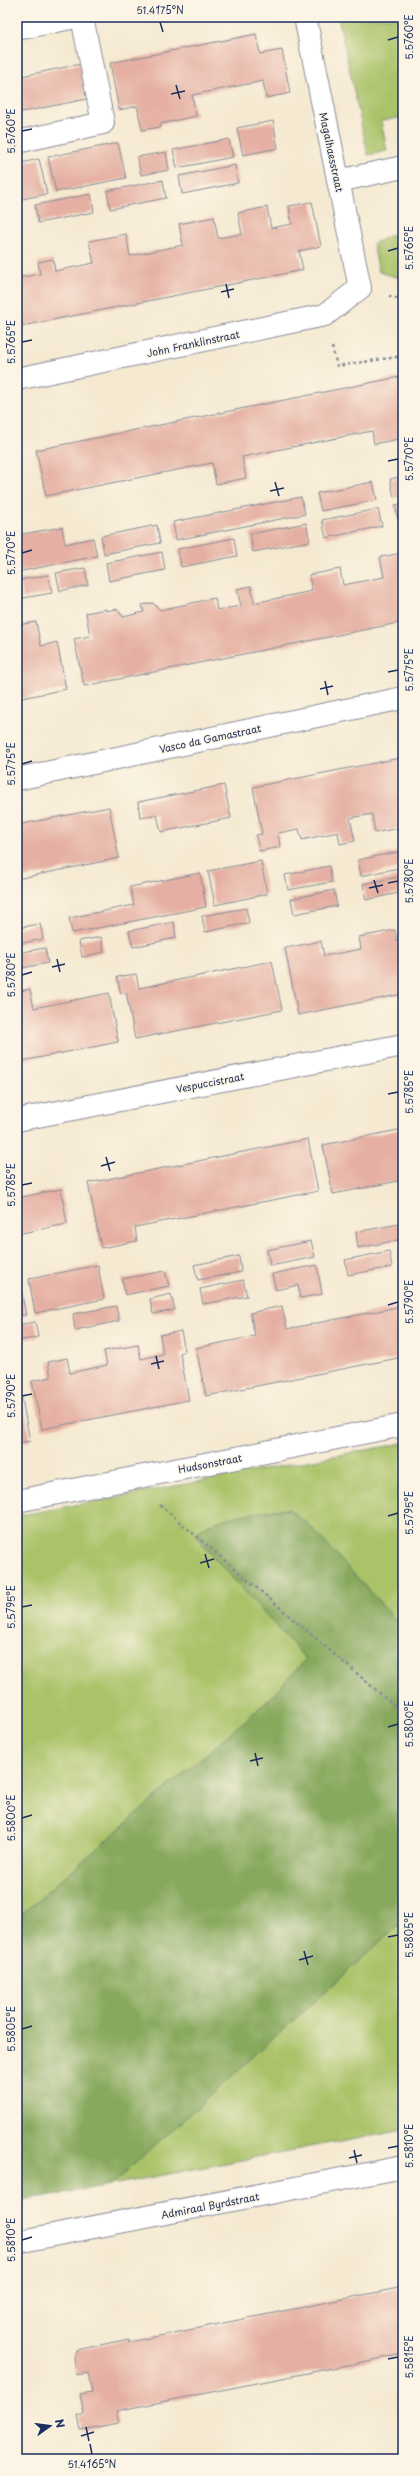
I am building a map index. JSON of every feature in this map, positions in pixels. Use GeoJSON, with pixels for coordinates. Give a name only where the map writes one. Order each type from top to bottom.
{"type":"FeatureCollection","features":[{"type":"Feature","properties":{"kind":"street"},"geometry":{"type":"LineString","coordinates":[[17,29],[76,17]]}},
{"type":"Feature","properties":{"kind":"street"},"geometry":{"type":"LineString","coordinates":[[17,142],[103,123],[82,17]]}},
{"type":"Feature","properties":{"kind":"street","name":"Magalhaesstraat"},"geometry":{"type":"LineString","coordinates":[[305,17],[360,288]]}},
{"type":"Feature","properties":{"kind":"street"},"geometry":{"type":"LineString","coordinates":[[338,181],[403,167]]}},
{"type":"Feature","properties":{"kind":"street","name":"John Franklinstraat"},"geometry":{"type":"LineString","coordinates":[[17,379],[325,315],[360,288]]}},
{"type":"Feature","properties":{"kind":"street","name":"Vasco da Gamastraat"},"geometry":{"type":"LineString","coordinates":[[17,779],[403,698]]}},
{"type":"Feature","properties":{"kind":"street","name":"Vespuccistraat"},"geometry":{"type":"LineString","coordinates":[[17,1120],[403,1045]]}},
{"type":"Feature","properties":{"kind":"street","name":"Hudsonstraat"},"geometry":{"type":"LineString","coordinates":[[17,1501],[403,1425]]}},
{"type":"Feature","properties":{"kind":"street","name":"Admiraal Byrdstraat"},"geometry":{"type":"LineString","coordinates":[[17,2242],[403,2167]]}},
{"type":"Feature","properties":{"kind":"path"},"geometry":{"type":"LineString","coordinates":[[325,315],[336,366],[403,356]]}},
{"type":"Feature","properties":{"kind":"path"},"geometry":{"type":"LineString","coordinates":[[129,1479],[403,1713]]}},
{"type":"Feature","properties":{"kind":"green space"},"geometry":{"type":"Polygon","coordinates":[[[338,17],[403,17],[403,117],[381,121],[387,151],[368,155],[338,17]]]}},
{"type":"Feature","properties":{"kind":"green space"},"geometry":{"type":"Polygon","coordinates":[[[403,229],[403,279],[379,272],[373,244],[403,229]]]}},
{"type":"Feature","properties":{"kind":"green space"},"geometry":{"type":"Polygon","coordinates":[[[403,1443],[403,1628],[309,1525],[288,1509],[266,1511],[208,1524],[202,1544],[306,1659],[271,1698],[17,1918],[17,1516],[403,1443]]]}},
{"type":"Feature","properties":{"kind":"green space"},"geometry":{"type":"Polygon","coordinates":[[[288,1509],[309,1525],[403,1628],[403,1921],[111,2185],[17,2201],[17,1918],[271,1698],[306,1659],[202,1544],[198,1537],[199,1531],[218,1521],[242,1515],[288,1509]]]}},
{"type":"Feature","properties":{"kind":"green space"},"geometry":{"type":"Polygon","coordinates":[[[403,1921],[403,2129],[111,2185],[403,1921]]]}},
{"type":"Feature","properties":{"kind":"building"},"geometry":{"type":"Polygon","coordinates":[[[256,34],[260,54],[282,50],[290,93],[266,98],[263,81],[192,95],[196,116],[160,124],[161,127],[142,130],[137,106],[119,110],[110,63],[256,34]]]}},
{"type":"Feature","properties":{"kind":"building"},"geometry":{"type":"Polygon","coordinates":[[[81,64],[87,99],[17,113],[17,77],[81,64]]]}},
{"type":"Feature","properties":{"kind":"building"},"geometry":{"type":"Polygon","coordinates":[[[273,121],[278,148],[243,155],[237,128],[273,121]]]}},
{"type":"Feature","properties":{"kind":"building"},"geometry":{"type":"Polygon","coordinates":[[[229,139],[233,157],[177,168],[173,150],[229,139]]]}},
{"type":"Feature","properties":{"kind":"building"},"geometry":{"type":"Polygon","coordinates":[[[118,143],[126,178],[56,192],[48,157],[118,143]]]}},
{"type":"Feature","properties":{"kind":"building"},"geometry":{"type":"Polygon","coordinates":[[[166,152],[169,170],[141,175],[137,157],[166,152]]]}},
{"type":"Feature","properties":{"kind":"building"},"geometry":{"type":"Polygon","coordinates":[[[39,159],[47,194],[17,200],[17,164],[39,159]]]}},
{"type":"Feature","properties":{"kind":"building"},"geometry":{"type":"Polygon","coordinates":[[[235,165],[238,183],[182,194],[179,176],[235,165]]]}},
{"type":"Feature","properties":{"kind":"building"},"geometry":{"type":"Polygon","coordinates":[[[163,180],[166,198],[110,209],[107,191],[163,180]]]}},
{"type":"Feature","properties":{"kind":"building"},"geometry":{"type":"Polygon","coordinates":[[[91,194],[94,212],[38,223],[35,205],[91,194]]]}},
{"type":"Feature","properties":{"kind":"building"},"geometry":{"type":"Polygon","coordinates":[[[312,202],[321,246],[299,251],[303,270],[17,327],[17,278],[40,274],[38,262],[53,259],[55,271],[94,263],[89,241],[126,234],[130,256],[183,245],[179,224],[214,217],[218,238],[242,234],[238,213],[267,207],[271,228],[292,224],[289,206],[312,202]]]}},
{"type":"Feature","properties":{"kind":"building"},"geometry":{"type":"Polygon","coordinates":[[[399,377],[403,396],[403,438],[374,444],[372,431],[242,457],[246,478],[216,484],[212,463],[46,496],[36,450],[399,377]]]}},
{"type":"Feature","properties":{"kind":"building"},"geometry":{"type":"Polygon","coordinates":[[[403,476],[403,495],[394,497],[390,479],[403,476]]]}},
{"type":"Feature","properties":{"kind":"building"},"geometry":{"type":"Polygon","coordinates":[[[373,482],[377,500],[321,511],[317,493],[373,482]]]}},
{"type":"Feature","properties":{"kind":"building"},"geometry":{"type":"Polygon","coordinates":[[[301,497],[305,514],[176,540],[173,522],[301,497]]]}},
{"type":"Feature","properties":{"kind":"building"},"geometry":{"type":"Polygon","coordinates":[[[403,504],[403,523],[399,523],[395,505],[403,504]]]}},
{"type":"Feature","properties":{"kind":"building"},"geometry":{"type":"Polygon","coordinates":[[[378,509],[382,526],[326,538],[322,520],[378,509]]]}},
{"type":"Feature","properties":{"kind":"building"},"geometry":{"type":"Polygon","coordinates":[[[306,523],[310,541],[253,552],[250,534],[306,523]]]}},
{"type":"Feature","properties":{"kind":"building"},"geometry":{"type":"Polygon","coordinates":[[[157,525],[160,543],[104,554],[101,536],[157,525]]]}},
{"type":"Feature","properties":{"kind":"building"},"geometry":{"type":"Polygon","coordinates":[[[62,527],[65,544],[93,538],[97,556],[17,572],[17,535],[62,527]]]}},
{"type":"Feature","properties":{"kind":"building"},"geometry":{"type":"Polygon","coordinates":[[[234,538],[237,556],[181,567],[178,549],[234,538]]]}},
{"type":"Feature","properties":{"kind":"building"},"geometry":{"type":"Polygon","coordinates":[[[162,552],[165,570],[109,581],[106,563],[162,552]]]}},
{"type":"Feature","properties":{"kind":"building"},"geometry":{"type":"Polygon","coordinates":[[[403,553],[403,622],[84,686],[74,639],[90,636],[86,613],[106,609],[106,611],[117,609],[123,617],[144,612],[142,605],[153,603],[160,610],[215,598],[217,610],[241,606],[237,589],[251,586],[254,603],[312,591],[309,575],[340,569],[343,585],[384,577],[380,557],[403,553]]]}},
{"type":"Feature","properties":{"kind":"building"},"geometry":{"type":"Polygon","coordinates":[[[85,568],[88,585],[60,591],[56,573],[85,568]]]}},
{"type":"Feature","properties":{"kind":"building"},"geometry":{"type":"Polygon","coordinates":[[[48,575],[52,593],[23,598],[20,580],[48,575]]]}},
{"type":"Feature","properties":{"kind":"building"},"geometry":{"type":"Polygon","coordinates":[[[36,622],[41,646],[57,642],[66,689],[17,699],[17,650],[19,650],[17,625],[36,622]]]}},
{"type":"Feature","properties":{"kind":"building"},"geometry":{"type":"Polygon","coordinates":[[[400,758],[403,769],[403,827],[375,833],[372,814],[350,818],[355,841],[340,844],[338,832],[302,840],[299,829],[278,833],[280,847],[259,851],[256,835],[262,834],[253,787],[400,758]]]}},
{"type":"Feature","properties":{"kind":"building"},"geometry":{"type":"Polygon","coordinates":[[[224,785],[231,818],[161,832],[157,815],[140,818],[138,802],[224,785]]]}},
{"type":"Feature","properties":{"kind":"building"},"geometry":{"type":"Polygon","coordinates":[[[109,807],[119,858],[17,879],[17,825],[109,807]]]}},
{"type":"Feature","properties":{"kind":"building"},"geometry":{"type":"Polygon","coordinates":[[[402,851],[403,867],[361,876],[358,860],[402,851]]]}},
{"type":"Feature","properties":{"kind":"building"},"geometry":{"type":"Polygon","coordinates":[[[261,861],[267,894],[215,905],[208,871],[261,861]]]}},
{"type":"Feature","properties":{"kind":"building"},"geometry":{"type":"Polygon","coordinates":[[[329,866],[332,882],[288,890],[285,875],[329,866]]]}},
{"type":"Feature","properties":{"kind":"building"},"geometry":{"type":"Polygon","coordinates":[[[200,873],[206,907],[72,933],[69,918],[134,905],[130,887],[200,873]]]}},
{"type":"Feature","properties":{"kind":"building"},"geometry":{"type":"Polygon","coordinates":[[[403,876],[403,892],[366,900],[363,884],[403,876]]]}},
{"type":"Feature","properties":{"kind":"building"},"geometry":{"type":"Polygon","coordinates":[[[334,890],[337,906],[294,914],[291,899],[334,890]]]}},
{"type":"Feature","properties":{"kind":"building"},"geometry":{"type":"Polygon","coordinates":[[[246,908],[249,923],[205,932],[202,916],[246,908]]]}},
{"type":"Feature","properties":{"kind":"building"},"geometry":{"type":"Polygon","coordinates":[[[174,922],[176,938],[133,947],[129,931],[174,922]]]}},
{"type":"Feature","properties":{"kind":"building"},"geometry":{"type":"Polygon","coordinates":[[[40,924],[43,939],[17,944],[17,928],[40,924]]]}},
{"type":"Feature","properties":{"kind":"building"},"geometry":{"type":"Polygon","coordinates":[[[395,930],[397,942],[403,941],[403,994],[298,1015],[285,948],[321,941],[324,956],[361,949],[359,937],[395,930]]]}},
{"type":"Feature","properties":{"kind":"building"},"geometry":{"type":"Polygon","coordinates":[[[101,937],[104,952],[82,957],[79,941],[101,937]]]}},
{"type":"Feature","properties":{"kind":"building"},"geometry":{"type":"Polygon","coordinates":[[[45,948],[48,963],[17,969],[17,953],[45,948]]]}},
{"type":"Feature","properties":{"kind":"building"},"geometry":{"type":"Polygon","coordinates":[[[272,961],[282,1010],[135,1039],[126,992],[121,994],[117,977],[136,974],[139,988],[272,961]]]}},
{"type":"Feature","properties":{"kind":"building"},"geometry":{"type":"Polygon","coordinates":[[[30,989],[34,1008],[109,993],[118,1042],[17,1062],[17,992],[30,989]]]}},
{"type":"Feature","properties":{"kind":"building"},"geometry":{"type":"Polygon","coordinates":[[[403,1129],[403,1180],[333,1194],[323,1145],[403,1129]]]}},
{"type":"Feature","properties":{"kind":"building"},"geometry":{"type":"Polygon","coordinates":[[[308,1139],[318,1191],[135,1227],[137,1241],[101,1248],[88,1183],[308,1139]]]}},
{"type":"Feature","properties":{"kind":"building"},"geometry":{"type":"Polygon","coordinates":[[[61,1189],[67,1224],[17,1234],[17,1198],[61,1189]]]}},
{"type":"Feature","properties":{"kind":"building"},"geometry":{"type":"Polygon","coordinates":[[[399,1224],[403,1239],[358,1248],[356,1232],[399,1224]]]}},
{"type":"Feature","properties":{"kind":"building"},"geometry":{"type":"Polygon","coordinates":[[[311,1241],[315,1257],[270,1266],[267,1250],[311,1241]]]}},
{"type":"Feature","properties":{"kind":"building"},"geometry":{"type":"Polygon","coordinates":[[[389,1251],[392,1267],[348,1275],[345,1260],[389,1251]]]}},
{"type":"Feature","properties":{"kind":"building"},"geometry":{"type":"Polygon","coordinates":[[[239,1256],[241,1272],[198,1280],[194,1265],[239,1256]]]}},
{"type":"Feature","properties":{"kind":"building"},"geometry":{"type":"Polygon","coordinates":[[[98,1265],[104,1299],[35,1313],[29,1279],[98,1265]]]}},
{"type":"Feature","properties":{"kind":"building"},"geometry":{"type":"Polygon","coordinates":[[[317,1265],[322,1294],[300,1298],[298,1285],[276,1290],[272,1274],[317,1265]]]}},
{"type":"Feature","properties":{"kind":"building"},"geometry":{"type":"Polygon","coordinates":[[[165,1271],[169,1286],[125,1295],[122,1279],[165,1271]]]}},
{"type":"Feature","properties":{"kind":"building"},"geometry":{"type":"Polygon","coordinates":[[[243,1280],[247,1296],[203,1304],[200,1289],[243,1280]]]}},
{"type":"Feature","properties":{"kind":"building"},"geometry":{"type":"Polygon","coordinates":[[[17,1281],[19,1281],[26,1315],[17,1316],[17,1281]]]}},
{"type":"Feature","properties":{"kind":"building"},"geometry":{"type":"Polygon","coordinates":[[[171,1294],[175,1310],[153,1314],[150,1299],[171,1294]]]}},
{"type":"Feature","properties":{"kind":"building"},"geometry":{"type":"Polygon","coordinates":[[[116,1306],[119,1321],[75,1330],[73,1314],[116,1306]]]}},
{"type":"Feature","properties":{"kind":"building"},"geometry":{"type":"Polygon","coordinates":[[[282,1306],[287,1329],[403,1306],[403,1357],[206,1396],[196,1348],[255,1336],[250,1313],[282,1306]]]}},
{"type":"Feature","properties":{"kind":"building"},"geometry":{"type":"Polygon","coordinates":[[[35,1322],[38,1337],[17,1341],[17,1325],[35,1322]]]}},
{"type":"Feature","properties":{"kind":"building"},"geometry":{"type":"Polygon","coordinates":[[[181,1331],[185,1351],[180,1353],[189,1400],[42,1429],[32,1381],[51,1377],[48,1362],[67,1358],[70,1373],[107,1365],[104,1351],[138,1345],[141,1359],[163,1354],[160,1335],[181,1331]]]}},
{"type":"Feature","properties":{"kind":"building"},"geometry":{"type":"Polygon","coordinates":[[[17,1389],[20,1389],[30,1441],[17,1443],[17,1389]]]}},
{"type":"Feature","properties":{"kind":"building"},"geometry":{"type":"Polygon","coordinates":[[[403,2287],[403,2354],[116,2411],[119,2423],[81,2430],[78,2415],[84,2415],[80,2394],[92,2392],[88,2373],[76,2375],[74,2357],[76,2350],[129,2339],[129,2342],[403,2287]]]}}]}
